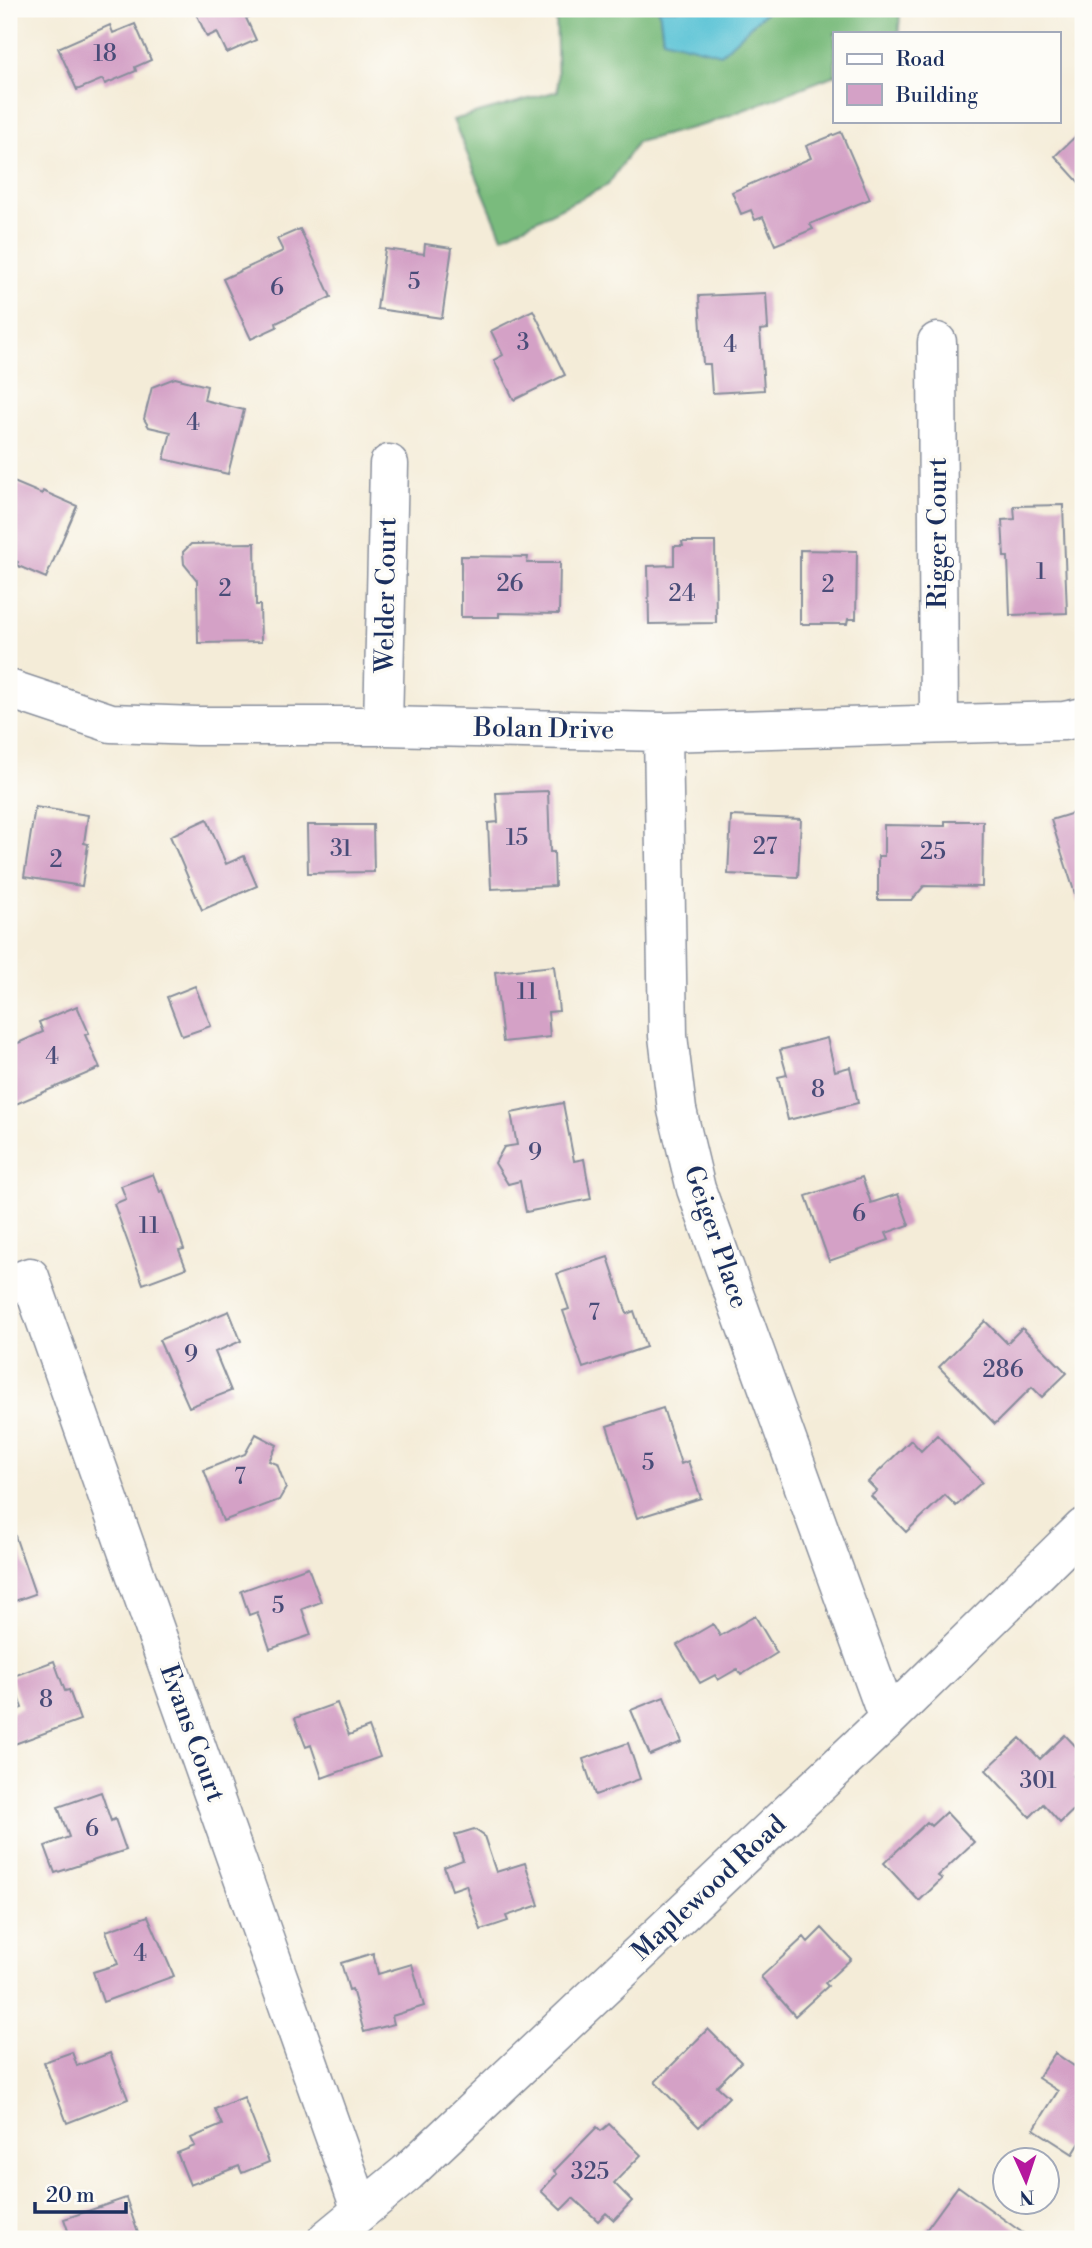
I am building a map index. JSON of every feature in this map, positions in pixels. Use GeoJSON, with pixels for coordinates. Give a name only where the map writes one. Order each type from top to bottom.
{"type":"FeatureCollection","features":[{"type":"Feature","properties":{"kind":"street","name":"Rigger Court"},"geometry":{"type":"LineString","coordinates":[[937,342],[939,724]]}},
{"type":"Feature","properties":{"kind":"street","name":"Welder Court"},"geometry":{"type":"LineString","coordinates":[[383,726],[389,464]]}},
{"type":"Feature","properties":{"kind":"street","name":"Bolan Drive"},"geometry":{"type":"LineString","coordinates":[[9,689],[111,723],[196,726],[383,726],[663,732],[1064,720],[1083,717]]}},
{"type":"Feature","properties":{"kind":"street","name":"Geiger Place"},"geometry":{"type":"LineString","coordinates":[[663,732],[668,1036],[677,1110],[696,1189],[888,1718]]}},
{"type":"Feature","properties":{"kind":"street","name":"Evans Court"},"geometry":{"type":"LineString","coordinates":[[9,1285],[30,1278],[361,2211]]}},
{"type":"Feature","properties":{"kind":"street","name":"Maplewood Road"},"geometry":{"type":"LineString","coordinates":[[327,2239],[407,2173],[888,1718],[1083,1528]]}},
{"type":"Feature","properties":{"kind":"green space"},"geometry":{"type":"Polygon","coordinates":[[[556,9],[659,9],[663,39],[750,24],[769,9],[900,9],[899,32],[833,32],[833,76],[707,124],[637,142],[608,185],[502,237],[453,120],[558,91],[556,9]]]}},
{"type":"Feature","properties":{"kind":"water"},"geometry":{"type":"Polygon","coordinates":[[[659,9],[769,9],[721,54],[663,39],[659,9]]]}},
{"type":"Feature","properties":{"kind":"building"},"geometry":{"type":"Polygon","coordinates":[[[194,9],[266,9],[246,18],[256,40],[227,53],[217,32],[207,37],[194,9]]]}},
{"type":"Feature","properties":{"kind":"building"},"geometry":{"type":"Polygon","coordinates":[[[135,24],[151,60],[135,67],[136,71],[105,84],[103,79],[77,90],[58,48],[110,25],[113,33],[135,24]]]}},
{"type":"Feature","properties":{"kind":"building"},"geometry":{"type":"Polygon","coordinates":[[[1083,129],[1083,187],[1055,156],[1083,129]]]}},
{"type":"Feature","properties":{"kind":"building"},"geometry":{"type":"Polygon","coordinates":[[[841,132],[870,199],[810,224],[813,229],[775,245],[763,217],[755,220],[751,210],[741,214],[732,192],[811,158],[806,146],[841,132]]]}},
{"type":"Feature","properties":{"kind":"building"},"geometry":{"type":"Polygon","coordinates":[[[300,229],[331,297],[276,323],[277,327],[251,339],[223,279],[283,251],[277,239],[300,229]]]}},
{"type":"Feature","properties":{"kind":"building"},"geometry":{"type":"Polygon","coordinates":[[[425,244],[452,248],[442,318],[377,309],[385,249],[424,254],[425,244]]]}},
{"type":"Feature","properties":{"kind":"building"},"geometry":{"type":"Polygon","coordinates":[[[766,293],[768,329],[760,330],[764,390],[712,393],[710,364],[703,364],[699,296],[766,293]]]}},
{"type":"Feature","properties":{"kind":"building"},"geometry":{"type":"Polygon","coordinates":[[[533,310],[565,375],[514,400],[494,360],[503,355],[491,331],[533,310]]]}},
{"type":"Feature","properties":{"kind":"building"},"geometry":{"type":"Polygon","coordinates":[[[175,378],[207,386],[204,400],[244,410],[228,474],[164,459],[171,432],[149,427],[144,419],[152,387],[175,378]]]}},
{"type":"Feature","properties":{"kind":"building"},"geometry":{"type":"Polygon","coordinates":[[[9,480],[77,506],[46,578],[16,565],[18,562],[9,557],[9,480]]]}},
{"type":"Feature","properties":{"kind":"building"},"geometry":{"type":"Polygon","coordinates":[[[1063,505],[1067,613],[1010,615],[1008,557],[1004,557],[1002,520],[1015,519],[1014,506],[1063,505]]]}},
{"type":"Feature","properties":{"kind":"building"},"geometry":{"type":"Polygon","coordinates":[[[682,542],[715,542],[716,623],[649,624],[648,566],[674,565],[674,546],[683,546],[682,542]]]}},
{"type":"Feature","properties":{"kind":"building"},"geometry":{"type":"Polygon","coordinates":[[[255,543],[256,605],[260,605],[261,642],[198,643],[197,580],[184,564],[183,552],[191,544],[255,543]]]}},
{"type":"Feature","properties":{"kind":"building"},"geometry":{"type":"Polygon","coordinates":[[[800,550],[857,551],[856,619],[848,619],[847,624],[800,624],[800,550]]]}},
{"type":"Feature","properties":{"kind":"building"},"geometry":{"type":"Polygon","coordinates":[[[461,556],[528,557],[527,563],[560,563],[559,614],[499,613],[499,617],[461,617],[461,556]]]}},
{"type":"Feature","properties":{"kind":"building"},"geometry":{"type":"Polygon","coordinates":[[[548,791],[550,852],[554,852],[555,886],[491,889],[488,823],[498,822],[496,793],[548,791]]]}},
{"type":"Feature","properties":{"kind":"building"},"geometry":{"type":"Polygon","coordinates":[[[35,807],[88,815],[84,843],[88,844],[82,886],[24,877],[35,807]]]}},
{"type":"Feature","properties":{"kind":"building"},"geometry":{"type":"Polygon","coordinates":[[[1083,810],[1083,902],[1078,903],[1051,820],[1083,810]]]}},
{"type":"Feature","properties":{"kind":"building"},"geometry":{"type":"Polygon","coordinates":[[[731,816],[801,819],[798,877],[728,874],[731,816]]]}},
{"type":"Feature","properties":{"kind":"building"},"geometry":{"type":"Polygon","coordinates":[[[207,819],[226,864],[244,856],[257,886],[202,910],[170,836],[207,819]]]}},
{"type":"Feature","properties":{"kind":"building"},"geometry":{"type":"Polygon","coordinates":[[[945,821],[983,821],[982,887],[924,886],[912,900],[878,900],[878,856],[884,856],[884,825],[945,826],[945,821]]]}},
{"type":"Feature","properties":{"kind":"building"},"geometry":{"type":"Polygon","coordinates":[[[307,825],[373,825],[374,872],[308,873],[307,825]]]}},
{"type":"Feature","properties":{"kind":"building"},"geometry":{"type":"Polygon","coordinates":[[[554,966],[559,1011],[548,1012],[550,1037],[503,1042],[495,972],[554,966]]]}},
{"type":"Feature","properties":{"kind":"building"},"geometry":{"type":"Polygon","coordinates":[[[195,986],[211,1026],[182,1036],[167,997],[195,986]]]}},
{"type":"Feature","properties":{"kind":"building"},"geometry":{"type":"Polygon","coordinates":[[[77,1006],[89,1033],[85,1035],[100,1068],[16,1104],[9,1088],[9,1047],[43,1032],[39,1022],[77,1006]]]}},
{"type":"Feature","properties":{"kind":"building"},"geometry":{"type":"Polygon","coordinates":[[[827,1038],[835,1071],[850,1067],[858,1103],[788,1120],[778,1077],[787,1075],[780,1050],[827,1038]]]}},
{"type":"Feature","properties":{"kind":"building"},"geometry":{"type":"Polygon","coordinates":[[[563,1103],[574,1161],[584,1159],[591,1199],[526,1212],[520,1181],[508,1184],[495,1163],[504,1147],[517,1145],[511,1113],[563,1103]]]}},
{"type":"Feature","properties":{"kind":"building"},"geometry":{"type":"Polygon","coordinates":[[[153,1174],[160,1192],[163,1190],[184,1249],[179,1250],[186,1268],[143,1284],[114,1204],[126,1199],[121,1186],[153,1174]]]}},
{"type":"Feature","properties":{"kind":"building"},"geometry":{"type":"Polygon","coordinates":[[[862,1177],[871,1203],[898,1194],[909,1225],[886,1233],[889,1240],[829,1261],[806,1196],[862,1177]]]}},
{"type":"Feature","properties":{"kind":"building"},"geometry":{"type":"Polygon","coordinates":[[[608,1257],[627,1314],[634,1311],[646,1347],[583,1368],[563,1311],[569,1309],[557,1274],[608,1257]]]}},
{"type":"Feature","properties":{"kind":"building"},"geometry":{"type":"Polygon","coordinates":[[[229,1311],[241,1341],[215,1352],[231,1391],[189,1407],[159,1340],[229,1311]]]}},
{"type":"Feature","properties":{"kind":"building"},"geometry":{"type":"Polygon","coordinates":[[[985,1321],[1007,1343],[1022,1328],[1067,1373],[1042,1397],[1032,1387],[995,1424],[939,1367],[985,1321]]]}},
{"type":"Feature","properties":{"kind":"building"},"geometry":{"type":"Polygon","coordinates":[[[663,1408],[681,1464],[688,1461],[701,1498],[637,1518],[607,1426],[663,1408]]]}},
{"type":"Feature","properties":{"kind":"building"},"geometry":{"type":"Polygon","coordinates":[[[256,1434],[277,1445],[269,1461],[277,1464],[286,1488],[279,1500],[223,1521],[204,1470],[245,1454],[256,1434]]]}},
{"type":"Feature","properties":{"kind":"building"},"geometry":{"type":"Polygon","coordinates":[[[937,1435],[982,1482],[956,1506],[945,1495],[906,1532],[871,1496],[877,1491],[868,1482],[911,1440],[921,1451],[937,1435]]]}},
{"type":"Feature","properties":{"kind":"building"},"geometry":{"type":"Polygon","coordinates":[[[13,1530],[35,1594],[9,1603],[9,1531],[13,1530]]]}},
{"type":"Feature","properties":{"kind":"building"},"geometry":{"type":"Polygon","coordinates":[[[308,1567],[321,1602],[302,1609],[311,1635],[270,1649],[257,1612],[249,1615],[241,1591],[308,1567]]]}},
{"type":"Feature","properties":{"kind":"building"},"geometry":{"type":"Polygon","coordinates":[[[755,1616],[777,1653],[741,1675],[737,1669],[718,1680],[715,1675],[700,1683],[677,1645],[713,1624],[720,1636],[755,1616]]]}},
{"type":"Feature","properties":{"kind":"building"},"geometry":{"type":"Polygon","coordinates":[[[54,1661],[80,1720],[9,1746],[9,1713],[22,1708],[11,1677],[54,1661]]]}},
{"type":"Feature","properties":{"kind":"building"},"geometry":{"type":"Polygon","coordinates":[[[664,1697],[682,1742],[650,1755],[631,1710],[664,1697]]]}},
{"type":"Feature","properties":{"kind":"building"},"geometry":{"type":"Polygon","coordinates":[[[337,1703],[349,1735],[369,1727],[380,1757],[322,1778],[311,1745],[306,1747],[295,1718],[337,1703]]]}},
{"type":"Feature","properties":{"kind":"building"},"geometry":{"type":"Polygon","coordinates":[[[1065,1735],[1083,1754],[1083,1767],[1073,1776],[1083,1787],[1083,1801],[1060,1823],[1043,1804],[1030,1817],[986,1770],[1020,1738],[1040,1759],[1065,1735]]]}},
{"type":"Feature","properties":{"kind":"building"},"geometry":{"type":"Polygon","coordinates":[[[628,1743],[640,1779],[595,1795],[583,1759],[628,1743]]]}},
{"type":"Feature","properties":{"kind":"building"},"geometry":{"type":"Polygon","coordinates":[[[101,1792],[111,1821],[115,1819],[126,1850],[55,1873],[45,1846],[69,1837],[58,1807],[101,1792]]]}},
{"type":"Feature","properties":{"kind":"building"},"geometry":{"type":"Polygon","coordinates":[[[946,1812],[974,1842],[938,1876],[942,1879],[919,1901],[884,1863],[927,1822],[931,1826],[946,1812]]]}},
{"type":"Feature","properties":{"kind":"building"},"geometry":{"type":"Polygon","coordinates":[[[474,1829],[484,1836],[496,1872],[525,1863],[539,1905],[506,1916],[508,1921],[481,1930],[466,1885],[452,1890],[444,1867],[463,1860],[455,1835],[474,1829]]]}},
{"type":"Feature","properties":{"kind":"building"},"geometry":{"type":"Polygon","coordinates":[[[148,1916],[174,1976],[103,2002],[93,1972],[118,1964],[106,1931],[148,1916]]]}},
{"type":"Feature","properties":{"kind":"building"},"geometry":{"type":"Polygon","coordinates":[[[822,1928],[851,1959],[825,1983],[828,1986],[795,2016],[761,1977],[804,1937],[808,1942],[822,1928]]]}},
{"type":"Feature","properties":{"kind":"building"},"geometry":{"type":"Polygon","coordinates":[[[373,1953],[378,1974],[412,1964],[424,2006],[392,2016],[394,2024],[364,2032],[352,1989],[349,1990],[341,1963],[373,1953]]]}},
{"type":"Feature","properties":{"kind":"building"},"geometry":{"type":"Polygon","coordinates":[[[708,2029],[741,2062],[717,2086],[729,2097],[699,2127],[655,2082],[708,2029]]]}},
{"type":"Feature","properties":{"kind":"building"},"geometry":{"type":"Polygon","coordinates":[[[72,2052],[77,2066],[110,2053],[128,2099],[67,2123],[44,2062],[72,2052]]]}},
{"type":"Feature","properties":{"kind":"building"},"geometry":{"type":"Polygon","coordinates":[[[1055,2053],[1074,2066],[1083,2053],[1083,2138],[1073,2154],[1034,2129],[1058,2091],[1038,2078],[1055,2053]]]}},
{"type":"Feature","properties":{"kind":"building"},"geometry":{"type":"Polygon","coordinates":[[[244,2097],[269,2162],[242,2173],[239,2166],[190,2185],[177,2153],[195,2146],[191,2138],[222,2125],[215,2109],[244,2097]]]}},
{"type":"Feature","properties":{"kind":"building"},"geometry":{"type":"Polygon","coordinates":[[[609,2124],[641,2155],[614,2183],[632,2201],[614,2220],[606,2213],[598,2221],[573,2198],[561,2210],[541,2191],[557,2174],[554,2171],[597,2127],[601,2131],[609,2124]]]}},
{"type":"Feature","properties":{"kind":"building"},"geometry":{"type":"Polygon","coordinates":[[[958,2186],[990,2209],[990,2216],[999,2216],[1031,2239],[938,2239],[926,2230],[958,2186]]]}},
{"type":"Feature","properties":{"kind":"building"},"geometry":{"type":"Polygon","coordinates":[[[126,2198],[140,2239],[71,2239],[64,2219],[126,2198]]]}}]}
